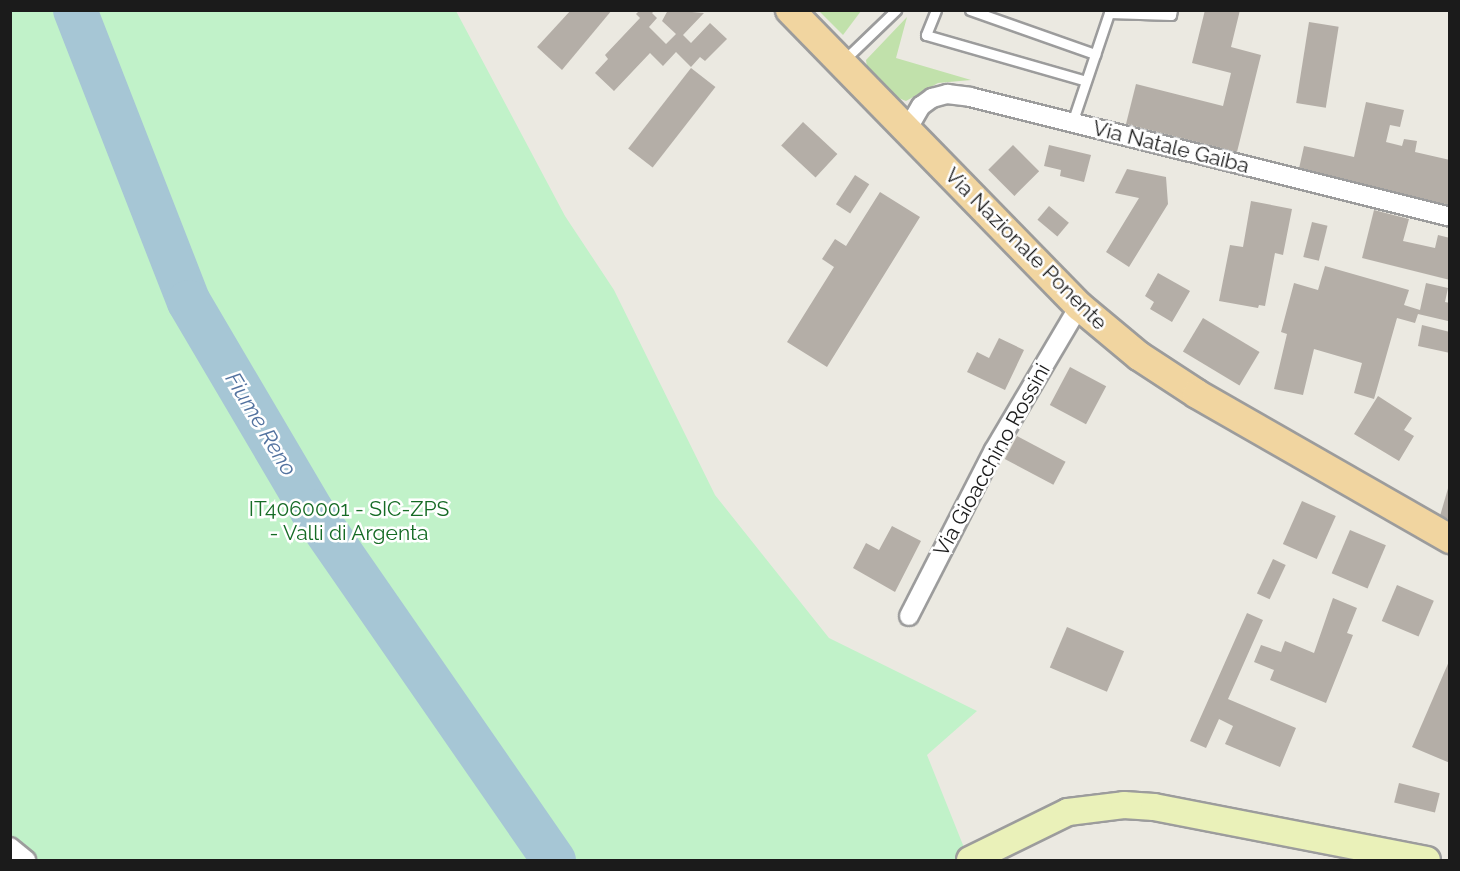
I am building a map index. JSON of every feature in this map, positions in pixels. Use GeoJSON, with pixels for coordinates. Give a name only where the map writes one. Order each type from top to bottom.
{"type":"FeatureCollection","features":[{"type":"Feature","properties":{"kind":"main road","name":"Via Nazionale Ponente"},"geometry":{"type":"LineString","coordinates":[[790,10],[1079,306],[1139,356],[1197,394],[1449,539]]}},
{"type":"Feature","properties":{"kind":"main road"},"geometry":{"type":"LineString","coordinates":[[970,861],[1036,825],[1068,812],[1124,805],[1154,807],[1426,861]]}},
{"type":"Feature","properties":{"kind":"street","name":"Via Natale Gaiba"},"geometry":{"type":"LineString","coordinates":[[907,130],[921,106],[947,94],[1449,217]]}},
{"type":"Feature","properties":{"kind":"street","name":"Via Gioacchino Rossini"},"geometry":{"type":"LineString","coordinates":[[909,616],[994,450],[1079,306]]}},
{"type":"Feature","properties":{"kind":"street"},"geometry":{"type":"LineString","coordinates":[[10,847],[26,861]]}},
{"type":"Feature","properties":{"kind":"lane"},"geometry":{"type":"LineString","coordinates":[[841,63],[896,10]]}},
{"type":"Feature","properties":{"kind":"lane"},"geometry":{"type":"LineString","coordinates":[[936,10],[926,35],[1086,81]]}},
{"type":"Feature","properties":{"kind":"lane"},"geometry":{"type":"LineString","coordinates":[[970,10],[1095,54]]}},
{"type":"Feature","properties":{"kind":"lane"},"geometry":{"type":"LineString","coordinates":[[1072,123],[1109,12],[1171,15],[1172,10]]}},
{"type":"Feature","properties":{"kind":"green space","name":"IT4060001 - SIC-ZPS - Valli di Argenta"},"geometry":{"type":"Polygon","coordinates":[[[10,11],[456,11],[565,216],[614,290],[715,495],[829,638],[977,711],[927,755],[969,860],[11,860],[10,11]]]}},
{"type":"Feature","properties":{"kind":"green space"},"geometry":{"type":"Polygon","coordinates":[[[819,11],[861,11],[843,35],[819,11]]]}},
{"type":"Feature","properties":{"kind":"green space"},"geometry":{"type":"Polygon","coordinates":[[[907,17],[896,58],[971,80],[938,83],[906,101],[896,97],[867,67],[866,60],[907,17]]]}},
{"type":"Feature","properties":{"kind":"building"},"geometry":{"type":"Polygon","coordinates":[[[571,10],[612,10],[562,70],[537,47],[571,10]]]}},
{"type":"Feature","properties":{"kind":"building"},"geometry":{"type":"Polygon","coordinates":[[[640,10],[655,10],[652,13],[657,18],[649,27],[666,44],[676,34],[662,21],[668,10],[704,13],[683,35],[691,43],[710,23],[727,39],[705,61],[700,57],[691,67],[676,52],[663,66],[650,53],[614,91],[595,73],[608,59],[605,55],[640,18],[636,14],[640,10]]]}},
{"type":"Feature","properties":{"kind":"building"},"geometry":{"type":"Polygon","coordinates":[[[1205,10],[1240,10],[1231,47],[1261,55],[1237,152],[1126,124],[1136,84],[1223,106],[1231,73],[1192,63],[1205,10]]]}},
{"type":"Feature","properties":{"kind":"building"},"geometry":{"type":"Polygon","coordinates":[[[1309,22],[1339,27],[1326,108],[1296,103],[1309,22]]]}},
{"type":"Feature","properties":{"kind":"building"},"geometry":{"type":"Polygon","coordinates":[[[691,68],[715,87],[653,167],[628,148],[691,68]]]}},
{"type":"Feature","properties":{"kind":"building"},"geometry":{"type":"Polygon","coordinates":[[[1366,102],[1404,110],[1400,127],[1390,125],[1386,142],[1402,146],[1404,139],[1417,141],[1415,152],[1450,160],[1450,205],[1298,173],[1304,146],[1354,157],[1366,102]]]}},
{"type":"Feature","properties":{"kind":"building"},"geometry":{"type":"Polygon","coordinates":[[[803,122],[837,154],[816,177],[781,145],[803,122]]]}},
{"type":"Feature","properties":{"kind":"building"},"geometry":{"type":"Polygon","coordinates":[[[1013,145],[1039,171],[1014,196],[988,170],[1013,145]]]}},
{"type":"Feature","properties":{"kind":"building"},"geometry":{"type":"Polygon","coordinates":[[[1049,145],[1091,155],[1084,182],[1060,176],[1061,170],[1044,166],[1049,145]]]}},
{"type":"Feature","properties":{"kind":"building"},"geometry":{"type":"Polygon","coordinates":[[[1127,169],[1166,177],[1168,204],[1129,267],[1106,252],[1139,198],[1115,193],[1127,169]]]}},
{"type":"Feature","properties":{"kind":"building"},"geometry":{"type":"Polygon","coordinates":[[[855,175],[869,184],[850,214],[836,204],[855,175]]]}},
{"type":"Feature","properties":{"kind":"building"},"geometry":{"type":"Polygon","coordinates":[[[880,192],[920,217],[827,367],[787,342],[834,267],[822,259],[835,239],[846,246],[880,192]]]}},
{"type":"Feature","properties":{"kind":"building"},"geometry":{"type":"Polygon","coordinates":[[[1251,201],[1292,209],[1283,255],[1275,253],[1265,306],[1259,305],[1258,308],[1219,301],[1230,245],[1243,247],[1251,201]]]}},
{"type":"Feature","properties":{"kind":"building"},"geometry":{"type":"Polygon","coordinates":[[[1049,206],[1069,223],[1057,237],[1037,220],[1049,206]]]}},
{"type":"Feature","properties":{"kind":"building"},"geometry":{"type":"Polygon","coordinates":[[[1374,210],[1409,219],[1403,241],[1435,248],[1438,235],[1450,238],[1450,280],[1362,258],[1374,210]]]}},
{"type":"Feature","properties":{"kind":"building"},"geometry":{"type":"Polygon","coordinates":[[[1312,222],[1328,226],[1319,261],[1303,257],[1312,222]]]}},
{"type":"Feature","properties":{"kind":"building"},"geometry":{"type":"Polygon","coordinates":[[[1325,266],[1409,290],[1404,305],[1420,310],[1426,283],[1448,288],[1445,302],[1450,303],[1448,321],[1418,314],[1415,323],[1397,318],[1374,399],[1354,393],[1362,363],[1314,349],[1303,395],[1274,389],[1287,334],[1281,332],[1294,283],[1318,290],[1325,266]]]}},
{"type":"Feature","properties":{"kind":"building"},"geometry":{"type":"Polygon","coordinates":[[[1158,273],[1190,291],[1172,322],[1150,309],[1154,302],[1145,296],[1158,273]]]}},
{"type":"Feature","properties":{"kind":"building"},"geometry":{"type":"Polygon","coordinates":[[[1203,318],[1260,352],[1239,385],[1183,351],[1203,318]]]}},
{"type":"Feature","properties":{"kind":"building"},"geometry":{"type":"Polygon","coordinates":[[[1422,325],[1450,332],[1450,353],[1418,346],[1422,325]]]}},
{"type":"Feature","properties":{"kind":"building"},"geometry":{"type":"Polygon","coordinates":[[[999,338],[1024,350],[1005,390],[967,372],[977,352],[989,358],[999,338]]]}},
{"type":"Feature","properties":{"kind":"building"},"geometry":{"type":"Polygon","coordinates":[[[1070,367],[1106,386],[1086,424],[1050,405],[1070,367]]]}},
{"type":"Feature","properties":{"kind":"building"},"geometry":{"type":"Polygon","coordinates":[[[1378,396],[1412,418],[1404,430],[1414,436],[1399,461],[1354,434],[1378,396]]]}},
{"type":"Feature","properties":{"kind":"building"},"geometry":{"type":"Polygon","coordinates":[[[1017,436],[1066,462],[1053,485],[1005,459],[1017,436]]]}},
{"type":"Feature","properties":{"kind":"building"},"geometry":{"type":"Polygon","coordinates":[[[1450,485],[1450,519],[1440,516],[1450,485]]]}},
{"type":"Feature","properties":{"kind":"building"},"geometry":{"type":"Polygon","coordinates":[[[1302,501],[1336,516],[1317,559],[1283,544],[1302,501]]]}},
{"type":"Feature","properties":{"kind":"building"},"geometry":{"type":"Polygon","coordinates":[[[892,526],[921,541],[895,592],[853,568],[866,543],[879,550],[892,526]]]}},
{"type":"Feature","properties":{"kind":"building"},"geometry":{"type":"Polygon","coordinates":[[[1350,530],[1386,545],[1368,589],[1332,573],[1350,530]]]}},
{"type":"Feature","properties":{"kind":"building"},"geometry":{"type":"Polygon","coordinates":[[[1273,559],[1286,565],[1270,599],[1257,593],[1273,559]]]}},
{"type":"Feature","properties":{"kind":"building"},"geometry":{"type":"Polygon","coordinates":[[[1397,585],[1434,601],[1419,637],[1382,621],[1397,585]]]}},
{"type":"Feature","properties":{"kind":"building"},"geometry":{"type":"Polygon","coordinates":[[[1333,598],[1357,608],[1347,633],[1353,635],[1326,703],[1270,680],[1274,670],[1254,662],[1261,645],[1281,652],[1285,641],[1314,653],[1333,598]]]}},
{"type":"Feature","properties":{"kind":"building"},"geometry":{"type":"Polygon","coordinates":[[[1247,613],[1263,620],[1228,699],[1296,728],[1280,767],[1225,744],[1233,726],[1219,719],[1206,748],[1190,741],[1247,613]]]}},
{"type":"Feature","properties":{"kind":"building"},"geometry":{"type":"Polygon","coordinates":[[[1067,627],[1124,651],[1107,692],[1050,668],[1067,627]]]}},
{"type":"Feature","properties":{"kind":"building"},"geometry":{"type":"Polygon","coordinates":[[[1450,659],[1450,763],[1412,747],[1450,659]]]}},
{"type":"Feature","properties":{"kind":"building"},"geometry":{"type":"Polygon","coordinates":[[[1399,783],[1440,793],[1435,813],[1394,802],[1399,783]]]}},
{"type":"Feature","properties":{"kind":"waterway","name":"Fiume Reno"},"geometry":{"type":"LineString","coordinates":[[75,10],[189,302],[312,511],[554,860]]}}]}
